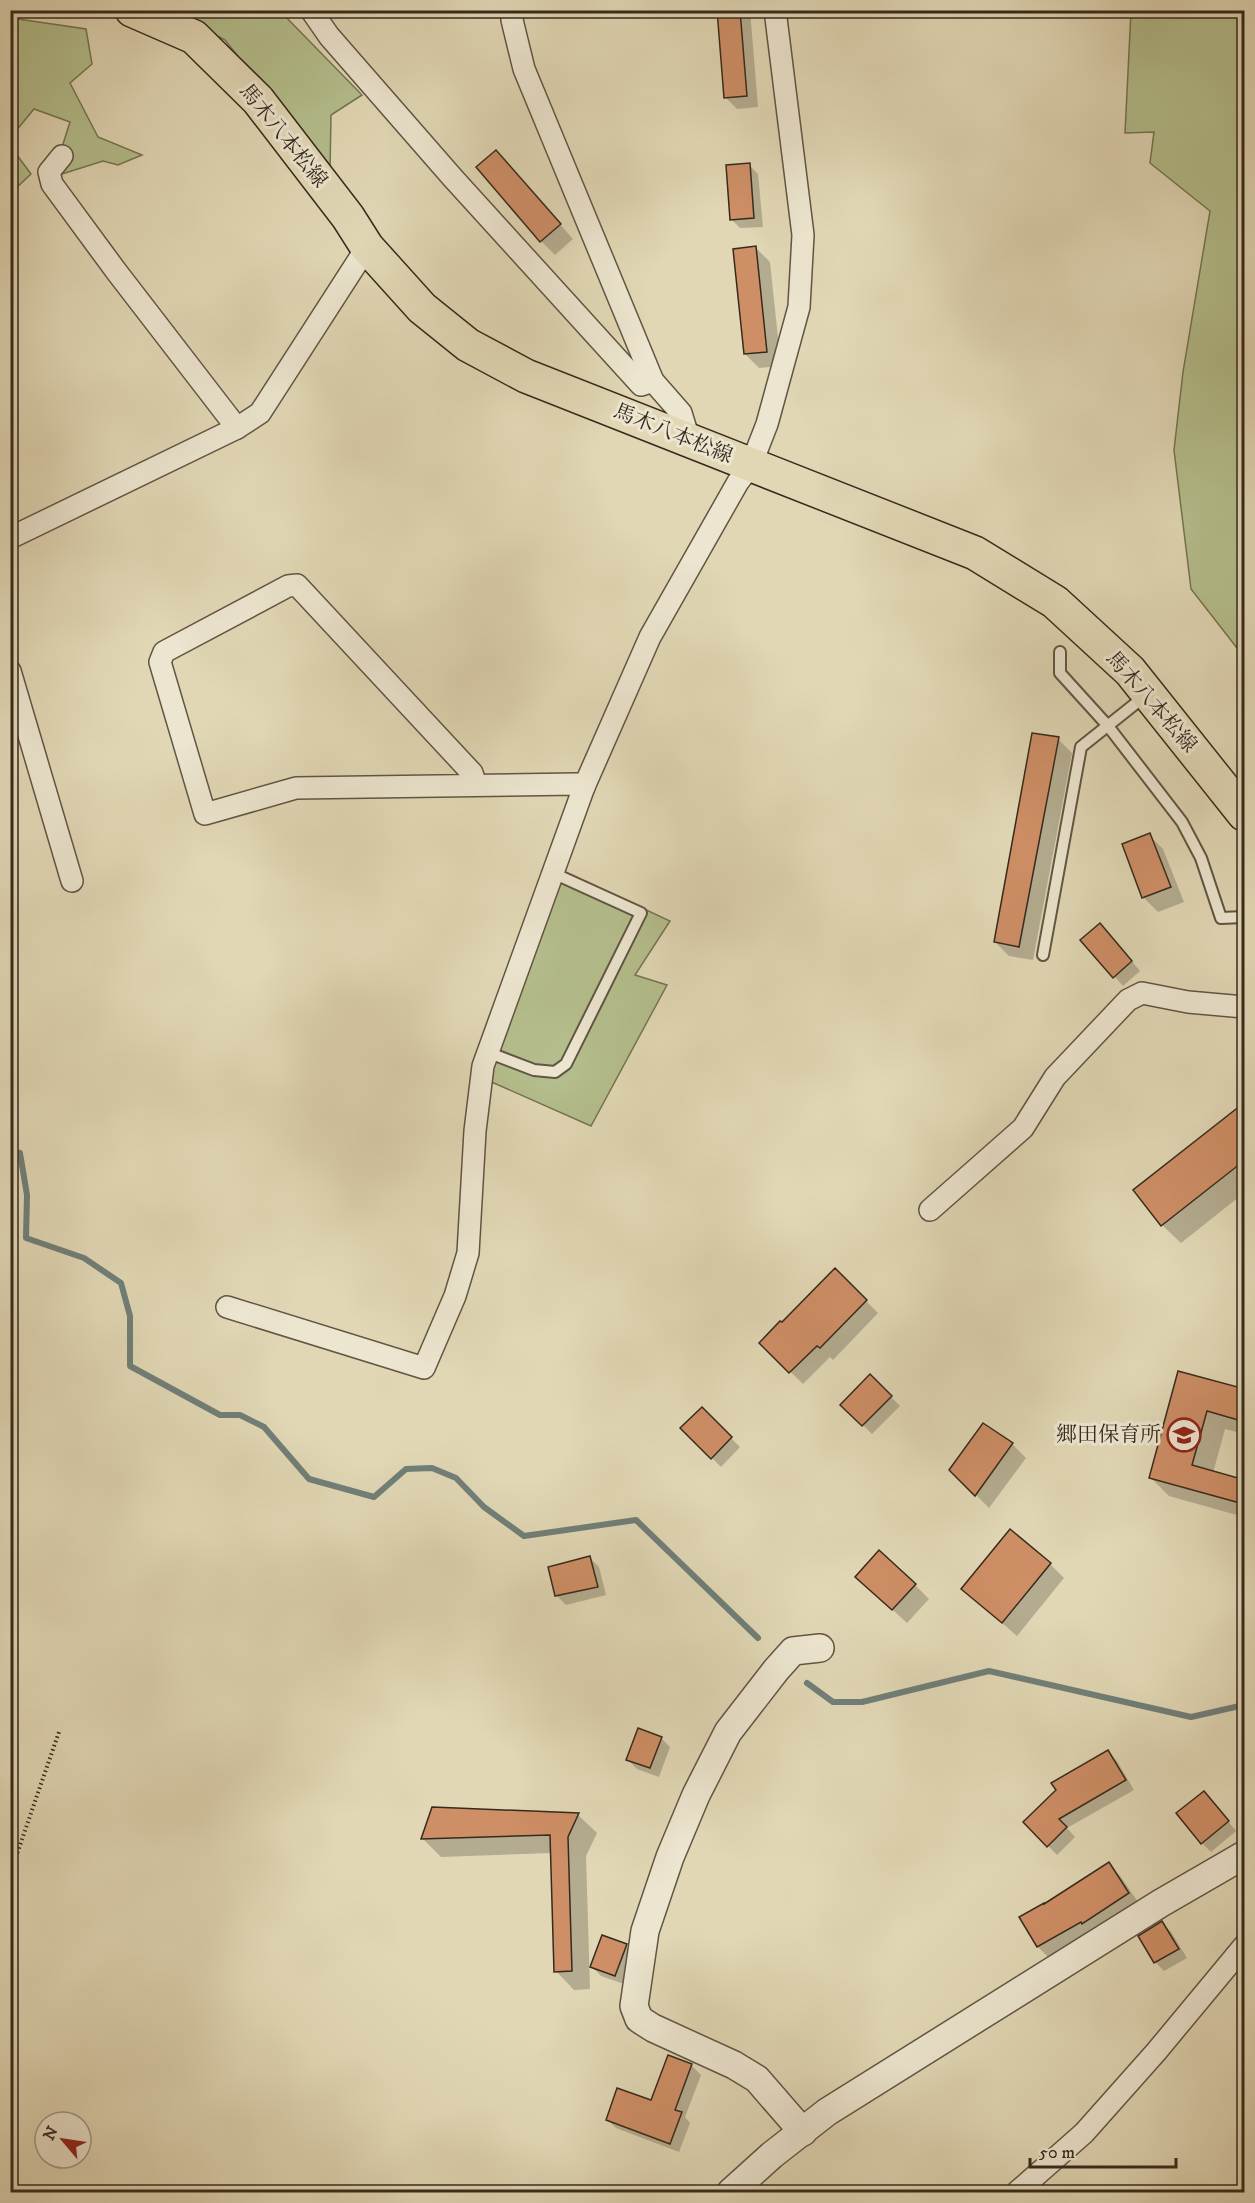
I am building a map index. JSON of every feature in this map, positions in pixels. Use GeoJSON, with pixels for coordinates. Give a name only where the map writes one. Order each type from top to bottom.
{"type":"FeatureCollection","features":[{"type":"Feature","properties":{"kind":"main road","name":"馬木八本松線"},"geometry":{"type":"LineString","coordinates":[[132,10],[194,38],[258,100],[348,217],[367,247],[422,308],[468,345],[526,376],[975,553],[1055,602],[1130,671],[1245,814]]}},
{"type":"Feature","properties":{"kind":"street"},"geometry":{"type":"LineString","coordinates":[[311,10],[329,36],[452,177],[641,385],[653,381]]}},
{"type":"Feature","properties":{"kind":"street"},"geometry":{"type":"LineString","coordinates":[[514,10],[512,20],[524,69],[653,381],[681,413],[689,439]]}},
{"type":"Feature","properties":{"kind":"street"},"geometry":{"type":"LineString","coordinates":[[227,1307],[424,1368],[455,1296],[468,1253],[475,1131],[483,1066],[487,1052],[584,787],[650,637],[738,482],[751,465],[767,424],[799,307],[802,235],[775,10]]}},
{"type":"Feature","properties":{"kind":"street"},"geometry":{"type":"LineString","coordinates":[[62,156],[49,172],[52,184],[237,428]]}},
{"type":"Feature","properties":{"kind":"street"},"geometry":{"type":"LineString","coordinates":[[10,538],[237,428],[260,413],[367,247]]}},
{"type":"Feature","properties":{"kind":"street"},"geometry":{"type":"LineString","coordinates":[[476,785],[472,773],[297,585],[288,586],[164,652],[160,662],[205,814],[296,789],[476,785],[512,787],[577,784],[584,787]]}},
{"type":"Feature","properties":{"kind":"street"},"geometry":{"type":"LineString","coordinates":[[10,671],[72,881]]}},
{"type":"Feature","properties":{"kind":"street"},"geometry":{"type":"LineString","coordinates":[[930,1209],[1023,1128],[1055,1077],[1128,1000],[1142,993],[1188,1002],[1245,1007]]}},
{"type":"Feature","properties":{"kind":"street"},"geometry":{"type":"LineString","coordinates":[[803,2132],[757,2079],[734,2065],[653,2028],[639,2019],[634,2006],[645,1931],[670,1857],[701,1784],[728,1732],[793,1651],[820,1648]]}},
{"type":"Feature","properties":{"kind":"street"},"geometry":{"type":"LineString","coordinates":[[731,2193],[772,2155],[827,2112],[1161,1903],[1245,1855]]}},
{"type":"Feature","properties":{"kind":"street"},"geometry":{"type":"LineString","coordinates":[[1017,2193],[1084,2133],[1245,1946]]}},
{"type":"Feature","properties":{"kind":"lane"},"geometry":{"type":"LineString","coordinates":[[1060,652],[1060,673],[1108,726],[1182,822],[1201,858],[1221,918],[1245,917]]}},
{"type":"Feature","properties":{"kind":"lane"},"geometry":{"type":"LineString","coordinates":[[1043,954],[1080,747],[1148,694]]}},
{"type":"Feature","properties":{"kind":"lane"},"geometry":{"type":"LineString","coordinates":[[487,1052],[534,1070],[555,1072],[566,1064],[641,913],[553,873]]}},
{"type":"Feature","properties":{"kind":"path"},"geometry":{"type":"LineString","coordinates":[[10,1874],[59,1732]]}},
{"type":"Feature","properties":{"kind":"green space"},"geometry":{"type":"Polygon","coordinates":[[[173,11],[280,11],[362,95],[331,115],[330,171],[225,40],[173,11]]]}},
{"type":"Feature","properties":{"kind":"green space"},"geometry":{"type":"Polygon","coordinates":[[[1131,11],[1244,11],[1244,657],[1191,589],[1174,450],[1183,372],[1210,211],[1150,163],[1154,132],[1125,133],[1131,11]]]}},
{"type":"Feature","properties":{"kind":"green space"},"geometry":{"type":"Polygon","coordinates":[[[11,18],[86,29],[92,64],[70,83],[98,137],[142,155],[118,165],[103,161],[62,174],[63,144],[70,122],[34,109],[11,137],[11,18]]]}},
{"type":"Feature","properties":{"kind":"green space"},"geometry":{"type":"Polygon","coordinates":[[[11,147],[31,174],[11,193],[11,147]]]}},
{"type":"Feature","properties":{"kind":"green space"},"geometry":{"type":"Polygon","coordinates":[[[561,870],[670,921],[635,975],[667,985],[591,1126],[487,1080],[561,870]]]}},
{"type":"Feature","properties":{"kind":"building"},"geometry":{"type":"Polygon","coordinates":[[[717,10],[740,10],[747,96],[724,98],[717,10]]]}},
{"type":"Feature","properties":{"kind":"building"},"geometry":{"type":"Polygon","coordinates":[[[496,150],[561,224],[540,242],[476,167],[496,150]]]}},
{"type":"Feature","properties":{"kind":"building"},"geometry":{"type":"Polygon","coordinates":[[[750,163],[754,218],[730,220],[726,165],[750,163]]]}},
{"type":"Feature","properties":{"kind":"building"},"geometry":{"type":"Polygon","coordinates":[[[756,246],[767,352],[744,354],[733,249],[756,246]]]}},
{"type":"Feature","properties":{"kind":"building"},"geometry":{"type":"Polygon","coordinates":[[[1032,733],[1059,737],[1019,947],[994,942],[1032,733]]]}},
{"type":"Feature","properties":{"kind":"building"},"geometry":{"type":"Polygon","coordinates":[[[1150,833],[1171,887],[1142,898],[1122,844],[1150,833]]]}},
{"type":"Feature","properties":{"kind":"building"},"geometry":{"type":"Polygon","coordinates":[[[1100,923],[1132,961],[1113,978],[1080,940],[1100,923]]]}},
{"type":"Feature","properties":{"kind":"building"},"geometry":{"type":"Polygon","coordinates":[[[1245,1102],[1245,1160],[1161,1226],[1133,1190],[1245,1102]]]}},
{"type":"Feature","properties":{"kind":"building"},"geometry":{"type":"Polygon","coordinates":[[[835,1268],[867,1300],[820,1348],[817,1346],[789,1373],[759,1343],[835,1268]]]}},
{"type":"Feature","properties":{"kind":"building"},"geometry":{"type":"Polygon","coordinates":[[[1178,1371],[1245,1389],[1245,1422],[1207,1411],[1192,1465],[1245,1480],[1240,1503],[1149,1478],[1178,1371]]]}},
{"type":"Feature","properties":{"kind":"building"},"geometry":{"type":"Polygon","coordinates":[[[870,1374],[892,1396],[862,1426],[840,1405],[870,1374]]]}},
{"type":"Feature","properties":{"kind":"building"},"geometry":{"type":"Polygon","coordinates":[[[702,1407],[732,1437],[711,1459],[680,1428],[702,1407]]]}},
{"type":"Feature","properties":{"kind":"building"},"geometry":{"type":"Polygon","coordinates":[[[983,1423],[1013,1443],[975,1496],[949,1470],[983,1423]]]}},
{"type":"Feature","properties":{"kind":"building"},"geometry":{"type":"Polygon","coordinates":[[[1010,1529],[1051,1563],[1002,1623],[961,1589],[1010,1529]]]}},
{"type":"Feature","properties":{"kind":"building"},"geometry":{"type":"Polygon","coordinates":[[[879,1550],[916,1584],[892,1610],[855,1577],[879,1550]]]}},
{"type":"Feature","properties":{"kind":"building"},"geometry":{"type":"Polygon","coordinates":[[[590,1556],[598,1587],[555,1596],[548,1567],[590,1556]]]}},
{"type":"Feature","properties":{"kind":"building"},"geometry":{"type":"Polygon","coordinates":[[[638,1728],[662,1737],[650,1768],[626,1760],[638,1728]]]}},
{"type":"Feature","properties":{"kind":"building"},"geometry":{"type":"Polygon","coordinates":[[[1108,1750],[1126,1780],[1059,1819],[1067,1827],[1047,1847],[1023,1822],[1056,1790],[1051,1783],[1108,1750]]]}},
{"type":"Feature","properties":{"kind":"building"},"geometry":{"type":"Polygon","coordinates":[[[1204,1791],[1229,1821],[1201,1844],[1176,1813],[1204,1791]]]}},
{"type":"Feature","properties":{"kind":"building"},"geometry":{"type":"Polygon","coordinates":[[[432,1807],[579,1813],[568,1837],[572,1971],[554,1972],[550,1835],[421,1839],[432,1807]]]}},
{"type":"Feature","properties":{"kind":"building"},"geometry":{"type":"Polygon","coordinates":[[[1109,1862],[1129,1893],[1082,1924],[1081,1922],[1037,1947],[1019,1917],[1044,1904],[1109,1862]]]}},
{"type":"Feature","properties":{"kind":"building"},"geometry":{"type":"Polygon","coordinates":[[[1162,1921],[1179,1949],[1154,1963],[1138,1936],[1162,1921]]]}},
{"type":"Feature","properties":{"kind":"building"},"geometry":{"type":"Polygon","coordinates":[[[602,1935],[627,1944],[615,1976],[590,1967],[602,1935]]]}},
{"type":"Feature","properties":{"kind":"building"},"geometry":{"type":"Polygon","coordinates":[[[668,2055],[692,2064],[675,2110],[682,2112],[670,2144],[606,2120],[617,2088],[651,2100],[668,2055]]]}},
{"type":"Feature","properties":{"kind":"waterway"},"geometry":{"type":"LineString","coordinates":[[10,1151],[20,1153],[27,1195],[26,1238],[84,1258],[121,1283],[130,1316],[130,1366],[220,1415],[240,1415],[264,1427],[309,1479],[374,1497],[406,1469],[432,1468],[456,1478],[484,1507],[524,1536],[636,1520],[758,1638]]}},
{"type":"Feature","properties":{"kind":"waterway"},"geometry":{"type":"LineString","coordinates":[[807,1683],[833,1702],[862,1702],[989,1671],[1191,1717],[1244,1705]]}},
{"type":"Feature","properties":{"kind":"place","name":"郷田保育所"},"geometry":{"type":"Point","coordinates":[1184,1435]}}]}
